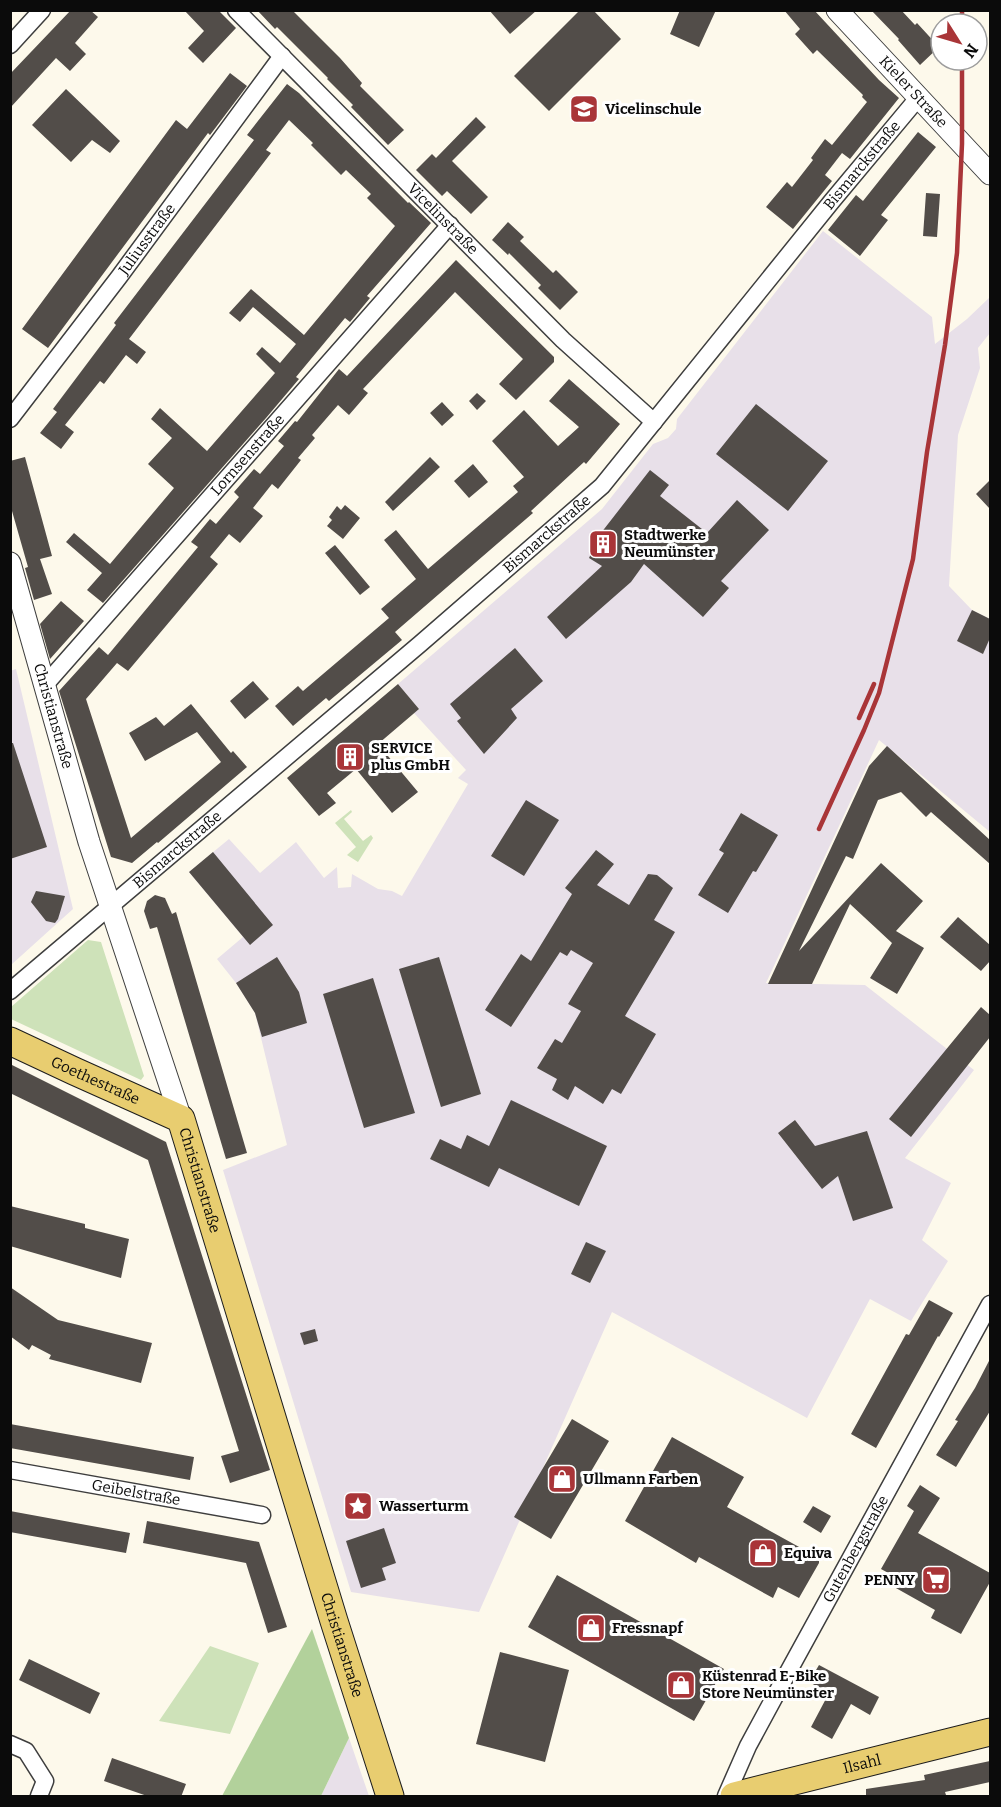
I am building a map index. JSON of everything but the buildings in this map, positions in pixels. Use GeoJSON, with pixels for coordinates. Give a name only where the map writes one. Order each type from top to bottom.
{"type":"FeatureCollection","features":[{"type":"Feature","properties":{"kind":"main road","name":"Goethestraße"},"geometry":{"type":"LineString","coordinates":[[10,1041],[181,1119]]}},
{"type":"Feature","properties":{"kind":"main road","name":"Christianstraße"},"geometry":{"type":"LineString","coordinates":[[181,1119],[390,1797]]}},
{"type":"Feature","properties":{"kind":"main road","name":"Ilsahl"},"geometry":{"type":"LineString","coordinates":[[734,1797],[990,1732]]}},
{"type":"Feature","properties":{"kind":"street"},"geometry":{"type":"LineString","coordinates":[[10,45],[42,10]]}},
{"type":"Feature","properties":{"kind":"street","name":"Vicelinstraße"},"geometry":{"type":"LineString","coordinates":[[236,10],[563,340],[654,422]]}},
{"type":"Feature","properties":{"kind":"street","name":"Kieler Straße"},"geometry":{"type":"LineString","coordinates":[[837,10],[990,174]]}},
{"type":"Feature","properties":{"kind":"street","name":"Juliusstraße"},"geometry":{"type":"LineString","coordinates":[[10,419],[119,277],[282,56]]}},
{"type":"Feature","properties":{"kind":"street","name":"Bismarckstraße"},"geometry":{"type":"LineString","coordinates":[[10,991],[602,486],[918,98]]}},
{"type":"Feature","properties":{"kind":"street","name":"Lornsenstraße"},"geometry":{"type":"LineString","coordinates":[[44,686],[450,225]]}},
{"type":"Feature","properties":{"kind":"street","name":"Christianstraße"},"geometry":{"type":"LineString","coordinates":[[10,563],[89,842],[181,1119]]}},
{"type":"Feature","properties":{"kind":"street","name":"Gutenbergstraße"},"geometry":{"type":"LineString","coordinates":[[726,1797],[748,1746],[990,1304]]}},
{"type":"Feature","properties":{"kind":"street","name":"Geibelstraße"},"geometry":{"type":"LineString","coordinates":[[10,1470],[262,1515]]}},
{"type":"Feature","properties":{"kind":"street"},"geometry":{"type":"LineString","coordinates":[[10,1744],[26,1751],[45,1781],[39,1797]]}},
{"type":"Feature","properties":{"kind":"shaded area","name":"Stadtwerke Neumünster"},"geometry":{"type":"Polygon","coordinates":[[[823,231],[932,317],[935,344],[990,297],[990,333],[978,348],[980,368],[958,435],[949,586],[972,610],[990,619],[990,832],[879,740],[766,983],[865,985],[974,1070],[905,1158],[951,1183],[922,1240],[948,1261],[911,1321],[870,1299],[807,1418],[612,1312],[479,1612],[351,1592],[223,1170],[287,1145],[255,1013],[217,959],[243,937],[189,872],[229,839],[260,873],[296,842],[324,878],[337,867],[338,888],[351,887],[352,874],[378,889],[392,891],[402,896],[468,784],[458,778],[466,770],[414,713],[419,709],[398,684],[602,509],[653,444],[668,438],[676,429],[677,419],[823,231]]]}},
{"type":"Feature","properties":{"kind":"shaded area"},"geometry":{"type":"Polygon","coordinates":[[[16,669],[73,909],[11,965],[10,671],[16,669]]]}},
{"type":"Feature","properties":{"kind":"shaded area"},"geometry":{"type":"Polygon","coordinates":[[[349,1738],[369,1796],[321,1796],[349,1738]]]}},
{"type":"Feature","properties":{"kind":"green space"},"geometry":{"type":"Polygon","coordinates":[[[351,810],[352,812],[344,819],[363,841],[371,835],[373,838],[358,862],[347,855],[356,847],[335,823],[351,810]]]}},
{"type":"Feature","properties":{"kind":"green space"},"geometry":{"type":"Polygon","coordinates":[[[88,940],[101,942],[144,1076],[141,1080],[11,1019],[11,1007],[88,940]]]}},
{"type":"Feature","properties":{"kind":"green space"},"geometry":{"type":"Polygon","coordinates":[[[312,1629],[349,1738],[321,1796],[222,1796],[312,1629]]]}},
{"type":"Feature","properties":{"kind":"green space"},"geometry":{"type":"Polygon","coordinates":[[[210,1646],[259,1663],[230,1734],[159,1721],[210,1646]]]}},
{"type":"Feature","properties":{"kind":"railway"},"geometry":{"type":"LineString","coordinates":[[819,829],[879,693],[913,559],[957,253],[962,144],[962,72]]}},
{"type":"Feature","properties":{"kind":"railway"},"geometry":{"type":"LineString","coordinates":[[859,718],[874,684]]}},
{"type":"Feature","properties":{"kind":"place","name":"Vicelinschule"},"geometry":{"type":"Point","coordinates":[584,109]}},
{"type":"Feature","properties":{"kind":"place","name":"Stadtwerke Neumünster"},"geometry":{"type":"Point","coordinates":[603,544]}},
{"type":"Feature","properties":{"kind":"place","name":"SERVICE plus GmbH"},"geometry":{"type":"Point","coordinates":[350,757]}},
{"type":"Feature","properties":{"kind":"place","name":"Ullmann Farben"},"geometry":{"type":"Point","coordinates":[562,1479]}},
{"type":"Feature","properties":{"kind":"place","name":"Wasserturm"},"geometry":{"type":"Point","coordinates":[358,1506]}},
{"type":"Feature","properties":{"kind":"place","name":"Equiva"},"geometry":{"type":"Point","coordinates":[763,1553]}},
{"type":"Feature","properties":{"kind":"place","name":"PENNY"},"geometry":{"type":"Point","coordinates":[936,1580]}},
{"type":"Feature","properties":{"kind":"place","name":"Fressnapf"},"geometry":{"type":"Point","coordinates":[591,1628]}},
{"type":"Feature","properties":{"kind":"place","name":"Küstenrad E-Bike Store Neumünster"},"geometry":{"type":"Point","coordinates":[681,1685]}}]}
